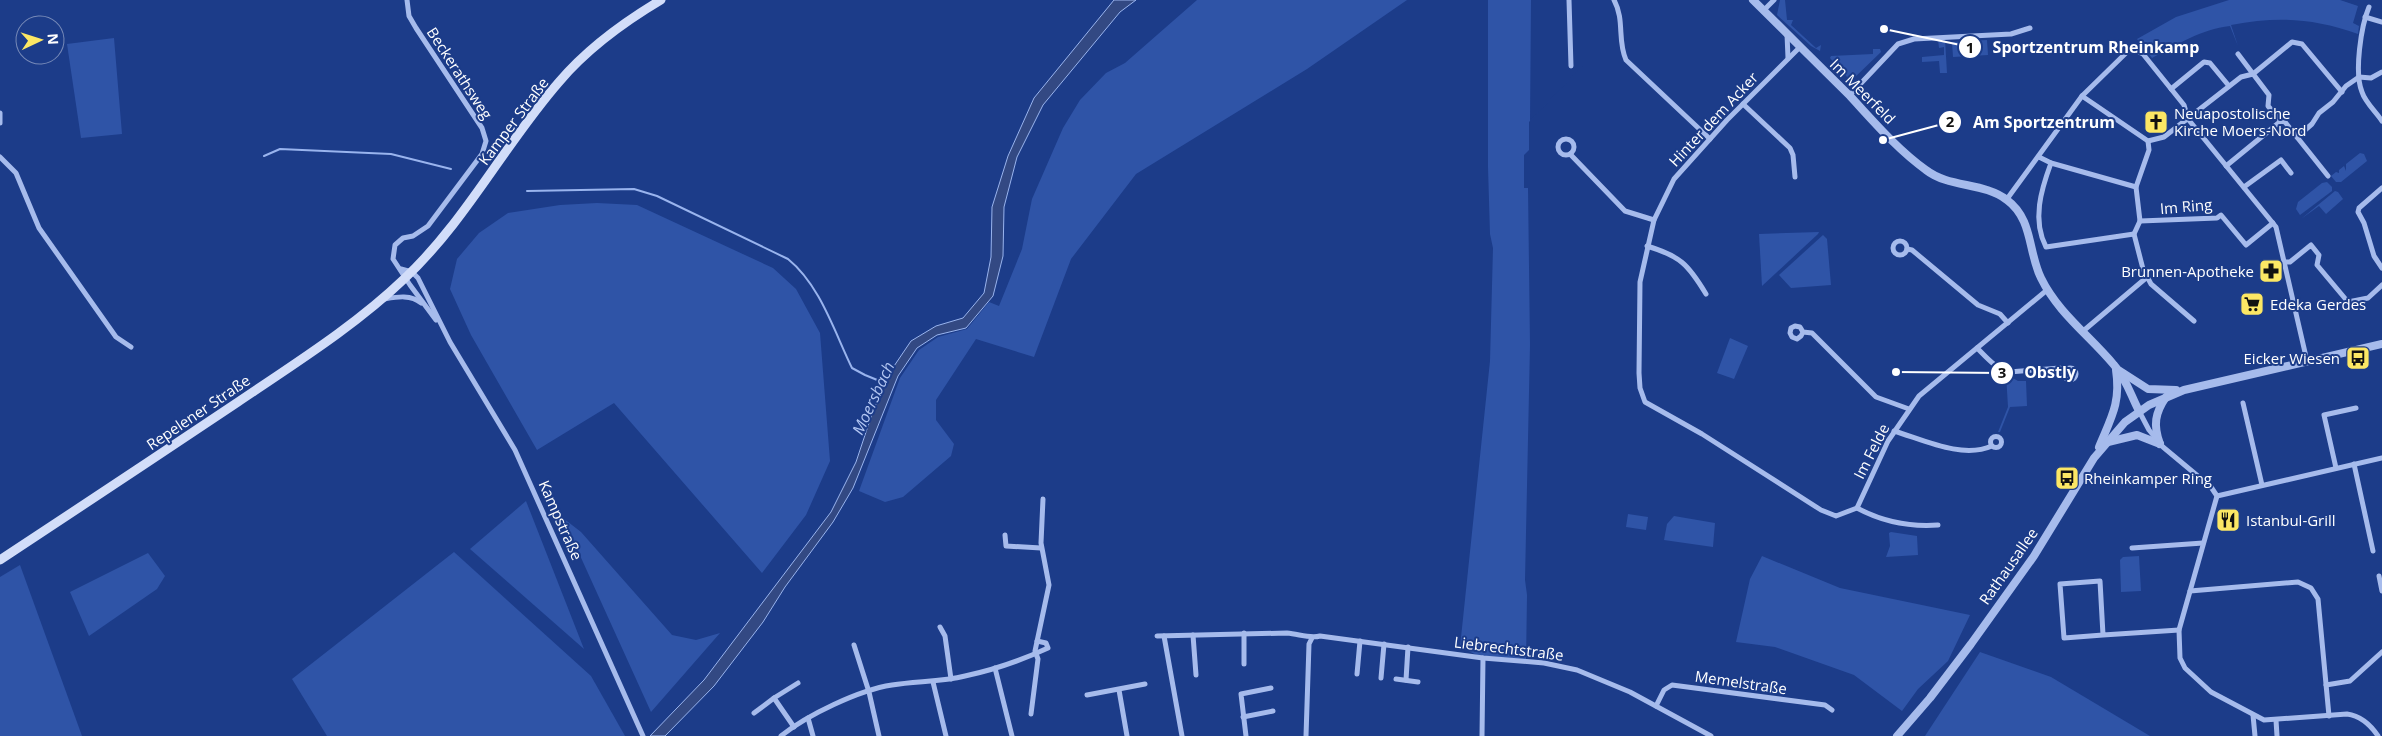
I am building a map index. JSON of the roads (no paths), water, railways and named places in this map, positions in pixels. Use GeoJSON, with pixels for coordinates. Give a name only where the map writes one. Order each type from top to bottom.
{"type":"FeatureCollection","features":[{"type":"Feature","properties":{"kind":"main road","name":"Kamper Straße"},"geometry":{"type":"LineString","coordinates":[[409,275],[463,213],[559,82],[584,55],[614,31],[661,0]]}},
{"type":"Feature","properties":{"kind":"main road","name":"Repelener Straße"},"geometry":{"type":"LineString","coordinates":[[0,560],[298,361],[381,300],[409,275]]}},
{"type":"Feature","properties":{"kind":"street","name":"Beckerathsweg"},"geometry":{"type":"LineString","coordinates":[[406,0],[409,16],[482,128],[486,142],[482,154],[428,226],[413,236],[398,241],[395,245],[394,259],[401,269],[409,275]]}},
{"type":"Feature","properties":{"kind":"street"},"geometry":{"type":"LineString","coordinates":[[1569,0],[1571,66]]}},
{"type":"Feature","properties":{"kind":"street"},"geometry":{"type":"LineString","coordinates":[[1614,0],[1620,10],[1623,53],[1626,60],[1710,139]]}},
{"type":"Feature","properties":{"kind":"street","name":"Im Meerfeld"},"geometry":{"type":"LineString","coordinates":[[1753,0],[1906,154],[1926,170],[1937,177],[1983,189],[2007,200],[2019,212],[2026,224],[2039,274],[2047,290],[2059,307],[2116,367],[2139,411]]}},
{"type":"Feature","properties":{"kind":"street"},"geometry":{"type":"LineString","coordinates":[[1763,10],[1774,0]]}},
{"type":"Feature","properties":{"kind":"street"},"geometry":{"type":"LineString","coordinates":[[2369,8],[2365,17],[2359,77],[2362,94],[2382,121]]}},
{"type":"Feature","properties":{"kind":"street"},"geometry":{"type":"LineString","coordinates":[[2365,17],[2382,22]]}},
{"type":"Feature","properties":{"kind":"street"},"geometry":{"type":"LineString","coordinates":[[1849,96],[1888,54],[1901,43],[1914,40],[2011,34],[2030,28]]}},
{"type":"Feature","properties":{"kind":"street"},"geometry":{"type":"LineString","coordinates":[[1787,34],[1788,58]]}},
{"type":"Feature","properties":{"kind":"street"},"geometry":{"type":"LineString","coordinates":[[2082,96],[2148,141],[2164,137],[2241,77],[2253,74],[2292,42],[2302,44],[2342,92]]}},
{"type":"Feature","properties":{"kind":"street","name":"Hinter dem Acker"},"geometry":{"type":"LineString","coordinates":[[1800,47],[1743,104],[1674,178],[1654,220],[1640,282],[1639,373],[1642,395],[1645,402],[1702,434],[1821,510],[1836,516],[1857,508]]}},
{"type":"Feature","properties":{"kind":"street"},"geometry":{"type":"LineString","coordinates":[[2007,200],[2082,96],[2128,50],[2135,50],[2143,54],[2184,105],[2188,119],[2273,223],[2280,238],[2286,262],[2307,361]]}},
{"type":"Feature","properties":{"kind":"street"},"geometry":{"type":"LineString","coordinates":[[2238,54],[2269,95],[2268,106],[2281,121],[2285,122],[2328,176]]}},
{"type":"Feature","properties":{"kind":"street"},"geometry":{"type":"LineString","coordinates":[[2171,88],[2204,62],[2210,63],[2229,86]]}},
{"type":"Feature","properties":{"kind":"street"},"geometry":{"type":"LineString","coordinates":[[2297,137],[2312,124],[2346,86],[2359,77],[2371,78],[2382,72]]}},
{"type":"Feature","properties":{"kind":"street"},"geometry":{"type":"LineString","coordinates":[[1743,104],[1790,148],[1793,155],[1795,177]]}},
{"type":"Feature","properties":{"kind":"street"},"geometry":{"type":"LineString","coordinates":[[0,113],[0,123]]}},
{"type":"Feature","properties":{"kind":"street"},"geometry":{"type":"LineString","coordinates":[[2226,166],[2281,121]]}},
{"type":"Feature","properties":{"kind":"street"},"geometry":{"type":"LineString","coordinates":[[2148,141],[2149,150],[2136,187],[2140,221],[2134,234],[2146,278],[2194,321]]}},
{"type":"Feature","properties":{"kind":"street"},"geometry":{"type":"LineString","coordinates":[[1570,154],[1625,211],[1654,220]]}},
{"type":"Feature","properties":{"kind":"street"},"geometry":{"type":"LineString","coordinates":[[0,157],[16,174],[39,228],[116,337],[130,346]]}},
{"type":"Feature","properties":{"kind":"street"},"geometry":{"type":"LineString","coordinates":[[2039,157],[2051,163],[2136,187]]}},
{"type":"Feature","properties":{"kind":"street"},"geometry":{"type":"LineString","coordinates":[[2244,187],[2281,160],[2291,173]]}},
{"type":"Feature","properties":{"kind":"street"},"geometry":{"type":"LineString","coordinates":[[2051,163],[2041,191],[2039,215],[2040,233],[2046,247],[2134,234]]}},
{"type":"Feature","properties":{"kind":"street"},"geometry":{"type":"LineString","coordinates":[[2382,188],[2359,208],[2358,212],[2364,223],[2374,256],[2382,268]]}},
{"type":"Feature","properties":{"kind":"street","name":"Im Ring"},"geometry":{"type":"LineString","coordinates":[[2140,221],[2217,218],[2221,215],[2246,245],[2273,223]]}},
{"type":"Feature","properties":{"kind":"street"},"geometry":{"type":"LineString","coordinates":[[1647,246],[1671,253],[1684,263],[1706,294]]}},
{"type":"Feature","properties":{"kind":"street"},"geometry":{"type":"LineString","coordinates":[[2286,262],[2290,262],[2311,246],[2319,255],[2317,265],[2348,302],[2368,298],[2382,285]]}},
{"type":"Feature","properties":{"kind":"street"},"geometry":{"type":"LineString","coordinates":[[1907,249],[1912,250],[1978,305],[2000,314],[2008,322]]}},
{"type":"Feature","properties":{"kind":"street","name":"Kampstraße"},"geometry":{"type":"LineString","coordinates":[[409,275],[428,310]]}},
{"type":"Feature","properties":{"kind":"street","name":"Kampstraße"},"geometry":{"type":"LineString","coordinates":[[409,275],[418,278],[440,324],[515,450],[644,736]]}},
{"type":"Feature","properties":{"kind":"street"},"geometry":{"type":"LineString","coordinates":[[2082,332],[2146,278]]}},
{"type":"Feature","properties":{"kind":"street","name":"Im Felde"},"geometry":{"type":"LineString","coordinates":[[1857,508],[1894,431],[1919,396],[2047,290]]}},
{"type":"Feature","properties":{"kind":"street","name":"Kampstraße"},"geometry":{"type":"LineString","coordinates":[[381,300],[399,297],[417,299],[440,324]]}},
{"type":"Feature","properties":{"kind":"street"},"geometry":{"type":"LineString","coordinates":[[1803,332],[1812,333],[1819,339],[1876,397],[1909,409]]}},
{"type":"Feature","properties":{"kind":"street"},"geometry":{"type":"LineString","coordinates":[[2116,367],[2148,389],[2184,390],[2382,344]]}},
{"type":"Feature","properties":{"kind":"street"},"geometry":{"type":"LineString","coordinates":[[1977,348],[1989,361],[2001,370],[2009,372],[2060,368],[2066,370]]}},
{"type":"Feature","properties":{"kind":"street"},"geometry":{"type":"LineString","coordinates":[[2094,458],[2117,404],[2118,381],[2116,367]]}},
{"type":"Feature","properties":{"kind":"street","name":"Rathausallee"},"geometry":{"type":"LineString","coordinates":[[1897,736],[1930,698],[2020,576],[2106,442],[2125,422],[2139,411],[2167,396],[2184,390]]}},
{"type":"Feature","properties":{"kind":"street"},"geometry":{"type":"LineString","coordinates":[[2160,444],[2155,418],[2158,409],[2167,396]]}},
{"type":"Feature","properties":{"kind":"street"},"geometry":{"type":"LineString","coordinates":[[2243,403],[2262,485]]}},
{"type":"Feature","properties":{"kind":"street"},"geometry":{"type":"LineString","coordinates":[[2336,468],[2324,415],[2356,408]]}},
{"type":"Feature","properties":{"kind":"street"},"geometry":{"type":"LineString","coordinates":[[2139,411],[2149,430],[2160,444],[2211,487],[2216,496],[2179,630],[2180,658],[2185,668],[2211,692],[2264,720],[2357,716],[2368,723],[2378,736]]}},
{"type":"Feature","properties":{"kind":"street"},"geometry":{"type":"LineString","coordinates":[[1894,431],[1954,450],[1981,450],[1992,446]]}},
{"type":"Feature","properties":{"kind":"street"},"geometry":{"type":"LineString","coordinates":[[2106,442],[2134,435],[2160,444]]}},
{"type":"Feature","properties":{"kind":"street"},"geometry":{"type":"LineString","coordinates":[[2216,496],[2382,458]]}},
{"type":"Feature","properties":{"kind":"street"},"geometry":{"type":"LineString","coordinates":[[2354,464],[2373,551]]}},
{"type":"Feature","properties":{"kind":"street"},"geometry":{"type":"LineString","coordinates":[[1031,714],[1038,660],[1036,654],[1037,640],[1049,585],[1041,548],[1043,499]]}},
{"type":"Feature","properties":{"kind":"street"},"geometry":{"type":"LineString","coordinates":[[1857,508],[1877,519],[1920,526],[1938,525]]}},
{"type":"Feature","properties":{"kind":"street"},"geometry":{"type":"LineString","coordinates":[[1006,535],[1006,546],[1041,548]]}},
{"type":"Feature","properties":{"kind":"street"},"geometry":{"type":"LineString","coordinates":[[2132,548],[2203,543]]}},
{"type":"Feature","properties":{"kind":"street"},"geometry":{"type":"LineString","coordinates":[[2379,576],[2382,591]]}},
{"type":"Feature","properties":{"kind":"street"},"geometry":{"type":"LineString","coordinates":[[2104,635],[2100,581],[2060,584],[2064,638],[2179,630]]}},
{"type":"Feature","properties":{"kind":"street"},"geometry":{"type":"LineString","coordinates":[[2190,591],[2298,582],[2311,588],[2318,599],[2329,716]]}},
{"type":"Feature","properties":{"kind":"street"},"geometry":{"type":"LineString","coordinates":[[940,627],[946,636],[950,679]]}},
{"type":"Feature","properties":{"kind":"street"},"geometry":{"type":"LineString","coordinates":[[1244,633],[1244,664]]}},
{"type":"Feature","properties":{"kind":"street","name":"Liebrechtstraße"},"geometry":{"type":"LineString","coordinates":[[1157,636],[1287,633],[1312,638],[1320,636],[1483,658],[1544,663],[1577,670],[1630,692],[1711,736]]}},
{"type":"Feature","properties":{"kind":"street"},"geometry":{"type":"LineString","coordinates":[[1193,635],[1196,675]]}},
{"type":"Feature","properties":{"kind":"street"},"geometry":{"type":"LineString","coordinates":[[1164,636],[1182,736]]}},
{"type":"Feature","properties":{"kind":"street"},"geometry":{"type":"LineString","coordinates":[[1304,736],[1309,644],[1312,638]]}},
{"type":"Feature","properties":{"kind":"street"},"geometry":{"type":"LineString","coordinates":[[781,736],[808,718],[836,704],[890,685],[950,679],[995,668],[1048,648],[1046,643],[1037,640]]}},
{"type":"Feature","properties":{"kind":"street"},"geometry":{"type":"LineString","coordinates":[[1357,674],[1360,641]]}},
{"type":"Feature","properties":{"kind":"street"},"geometry":{"type":"LineString","coordinates":[[1381,678],[1384,644]]}},
{"type":"Feature","properties":{"kind":"street"},"geometry":{"type":"LineString","coordinates":[[854,645],[869,692],[879,736]]}},
{"type":"Feature","properties":{"kind":"street"},"geometry":{"type":"LineString","coordinates":[[1406,680],[1408,647]]}},
{"type":"Feature","properties":{"kind":"street"},"geometry":{"type":"LineString","coordinates":[[2326,685],[2350,681],[2382,652]]}},
{"type":"Feature","properties":{"kind":"street"},"geometry":{"type":"LineString","coordinates":[[1482,736],[1483,658]]}},
{"type":"Feature","properties":{"kind":"street"},"geometry":{"type":"LineString","coordinates":[[995,668],[1012,736]]}},
{"type":"Feature","properties":{"kind":"street"},"geometry":{"type":"LineString","coordinates":[[1396,679],[1418,682]]}},
{"type":"Feature","properties":{"kind":"street"},"geometry":{"type":"LineString","coordinates":[[933,682],[946,736]]}},
{"type":"Feature","properties":{"kind":"street"},"geometry":{"type":"LineString","coordinates":[[754,713],[798,683]]}},
{"type":"Feature","properties":{"kind":"street"},"geometry":{"type":"LineString","coordinates":[[1087,695],[1145,684]]}},
{"type":"Feature","properties":{"kind":"street","name":"Memelstraße"},"geometry":{"type":"LineString","coordinates":[[1656,706],[1664,690],[1672,685],[1825,705],[1832,710]]}},
{"type":"Feature","properties":{"kind":"street"},"geometry":{"type":"LineString","coordinates":[[1246,736],[1242,717],[1241,694],[1271,688]]}},
{"type":"Feature","properties":{"kind":"street"},"geometry":{"type":"LineString","coordinates":[[1119,690],[1127,736]]}},
{"type":"Feature","properties":{"kind":"street"},"geometry":{"type":"LineString","coordinates":[[774,698],[794,727]]}},
{"type":"Feature","properties":{"kind":"street"},"geometry":{"type":"LineString","coordinates":[[1242,717],[1274,711]]}},
{"type":"Feature","properties":{"kind":"street"},"geometry":{"type":"LineString","coordinates":[[2253,715],[2255,736]]}},
{"type":"Feature","properties":{"kind":"street"},"geometry":{"type":"LineString","coordinates":[[808,718],[813,736]]}},
{"type":"Feature","properties":{"kind":"street"},"geometry":{"type":"LineString","coordinates":[[2276,720],[2277,736]]}},
{"type":"Feature","properties":{"kind":"street"},"geometry":{"type":"LineString","coordinates":[[1698,736],[1700,730]]}},
{"type":"Feature","properties":{"kind":"waterway"},"geometry":{"type":"LineString","coordinates":[[264,156],[280,149],[391,154],[451,169]]}},
{"type":"Feature","properties":{"kind":"waterway","name":"Moersbach"},"geometry":{"type":"LineString","coordinates":[[527,191],[634,189],[657,196],[788,259],[818,295],[852,368],[887,384]]}},
{"type":"Feature","properties":{"kind":"place","name":"Sportzentrum Rheinkamp"},"geometry":{"type":"Point","coordinates":[1884,29]}},
{"type":"Feature","properties":{"kind":"place","name":"Neuapostolische Kirche Moers-Nord"},"geometry":{"type":"Point","coordinates":[2156,122]}},
{"type":"Feature","properties":{"kind":"place","name":"Am Sportzentrum"},"geometry":{"type":"Point","coordinates":[1883,140]}},
{"type":"Feature","properties":{"kind":"place","name":"Brunnen-Apotheke"},"geometry":{"type":"Point","coordinates":[2271,271]}},
{"type":"Feature","properties":{"kind":"place","name":"Edeka Gerdes"},"geometry":{"type":"Point","coordinates":[2252,304]}},
{"type":"Feature","properties":{"kind":"place","name":"Eicker Wiesen"},"geometry":{"type":"Point","coordinates":[2358,358]}},
{"type":"Feature","properties":{"kind":"place","name":"Obstly"},"geometry":{"type":"Point","coordinates":[1896,372]}},
{"type":"Feature","properties":{"kind":"place","name":"Rheinkamper Ring"},"geometry":{"type":"Point","coordinates":[2067,478]}},
{"type":"Feature","properties":{"kind":"place","name":"Istanbul-Grill"},"geometry":{"type":"Point","coordinates":[2228,520]}}]}
